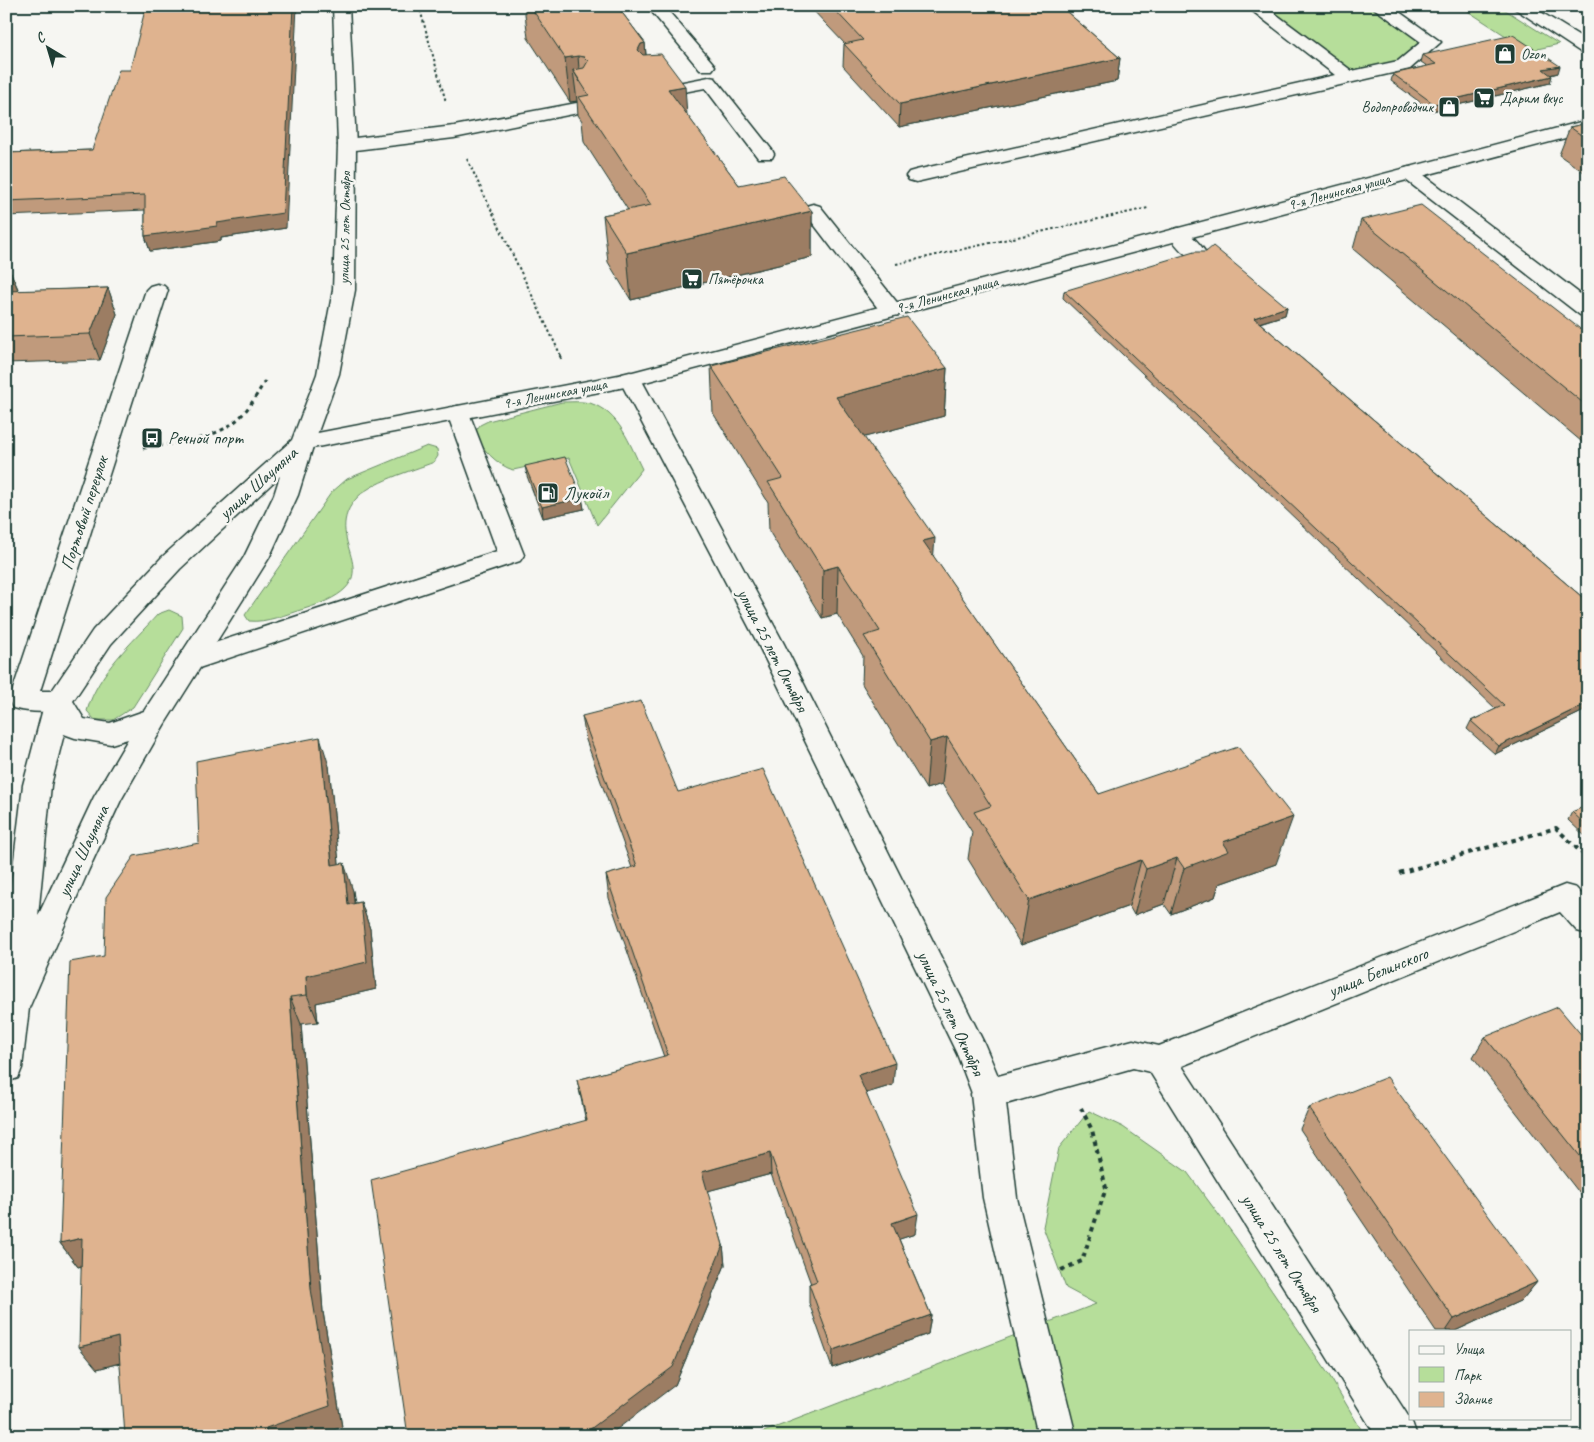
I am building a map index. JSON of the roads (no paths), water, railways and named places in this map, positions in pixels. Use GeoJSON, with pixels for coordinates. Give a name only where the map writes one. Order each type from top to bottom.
{"type":"FeatureCollection","features":[{"type":"Feature","properties":{"kind":"street","name":"улица 25 лет Октября"},"geometry":{"type":"LineString","coordinates":[[302,443],[328,374],[344,290],[347,145],[341,6]]}},
{"type":"Feature","properties":{"kind":"street"},"geometry":{"type":"LineString","coordinates":[[655,6],[706,66]]}},
{"type":"Feature","properties":{"kind":"street"},"geometry":{"type":"LineString","coordinates":[[1254,6],[1350,78]]}},
{"type":"Feature","properties":{"kind":"street"},"geometry":{"type":"LineString","coordinates":[[916,176],[1404,65],[1432,42],[1379,6]]}},
{"type":"Feature","properties":{"kind":"street"},"geometry":{"type":"LineString","coordinates":[[1519,6],[1588,49]]}},
{"type":"Feature","properties":{"kind":"street"},"geometry":{"type":"LineString","coordinates":[[652,93],[708,82],[765,154]]}},
{"type":"Feature","properties":{"kind":"street"},"geometry":{"type":"LineString","coordinates":[[347,145],[454,132],[582,107]]}},
{"type":"Feature","properties":{"kind":"street","name":"9-я Ленинская улица"},"geometry":{"type":"LineString","coordinates":[[302,443],[630,379],[1588,126]]}},
{"type":"Feature","properties":{"kind":"street"},"geometry":{"type":"LineString","coordinates":[[1409,173],[1588,310]]}},
{"type":"Feature","properties":{"kind":"street"},"geometry":{"type":"LineString","coordinates":[[813,210],[891,310]]}},
{"type":"Feature","properties":{"kind":"street"},"geometry":{"type":"LineString","coordinates":[[1178,234],[1197,254]]}},
{"type":"Feature","properties":{"kind":"street","name":"Портовый переулок"},"geometry":{"type":"LineString","coordinates":[[59,701],[23,701],[157,290]]}},
{"type":"Feature","properties":{"kind":"street","name":"улица 25 лет Октября"},"geometry":{"type":"LineString","coordinates":[[630,379],[772,644],[973,1053],[988,1094],[1133,1054],[1160,1060],[1398,1436]]}},
{"type":"Feature","properties":{"kind":"street"},"geometry":{"type":"LineString","coordinates":[[190,661],[510,555],[458,413]]}},
{"type":"Feature","properties":{"kind":"street","name":"улица Шаумяна"},"geometry":{"type":"LineString","coordinates":[[12,1009],[74,868],[108,797],[154,718],[256,558],[286,495],[302,443]]}},
{"type":"Feature","properties":{"kind":"street","name":"улица Шаумяна"},"geometry":{"type":"LineString","coordinates":[[6,1068],[37,784],[59,701],[102,637],[171,563],[302,443]]}},
{"type":"Feature","properties":{"kind":"street"},"geometry":{"type":"LineString","coordinates":[[59,701],[75,728],[111,734],[154,718]]}},
{"type":"Feature","properties":{"kind":"street","name":"улица Белинского"},"geometry":{"type":"LineString","coordinates":[[1160,1060],[1565,897],[1588,922]]}},
{"type":"Feature","properties":{"kind":"street"},"geometry":{"type":"LineString","coordinates":[[988,1094],[1000,1198],[1057,1436]]}},
{"type":"Feature","properties":{"kind":"place","name":"Ozon"},"geometry":{"type":"Point","coordinates":[1505,54]}},
{"type":"Feature","properties":{"kind":"place","name":"Дарим вкус"},"geometry":{"type":"Point","coordinates":[1484,98]}},
{"type":"Feature","properties":{"kind":"place","name":"Водопроводчик"},"geometry":{"type":"Point","coordinates":[1449,107]}},
{"type":"Feature","properties":{"kind":"place","name":"Пятёрочка"},"geometry":{"type":"Point","coordinates":[692,279]}},
{"type":"Feature","properties":{"kind":"place","name":"Речной порт"},"geometry":{"type":"Point","coordinates":[152,438]}},
{"type":"Feature","properties":{"kind":"place","name":"Лукойл"},"geometry":{"type":"Point","coordinates":[548,493]}}]}
